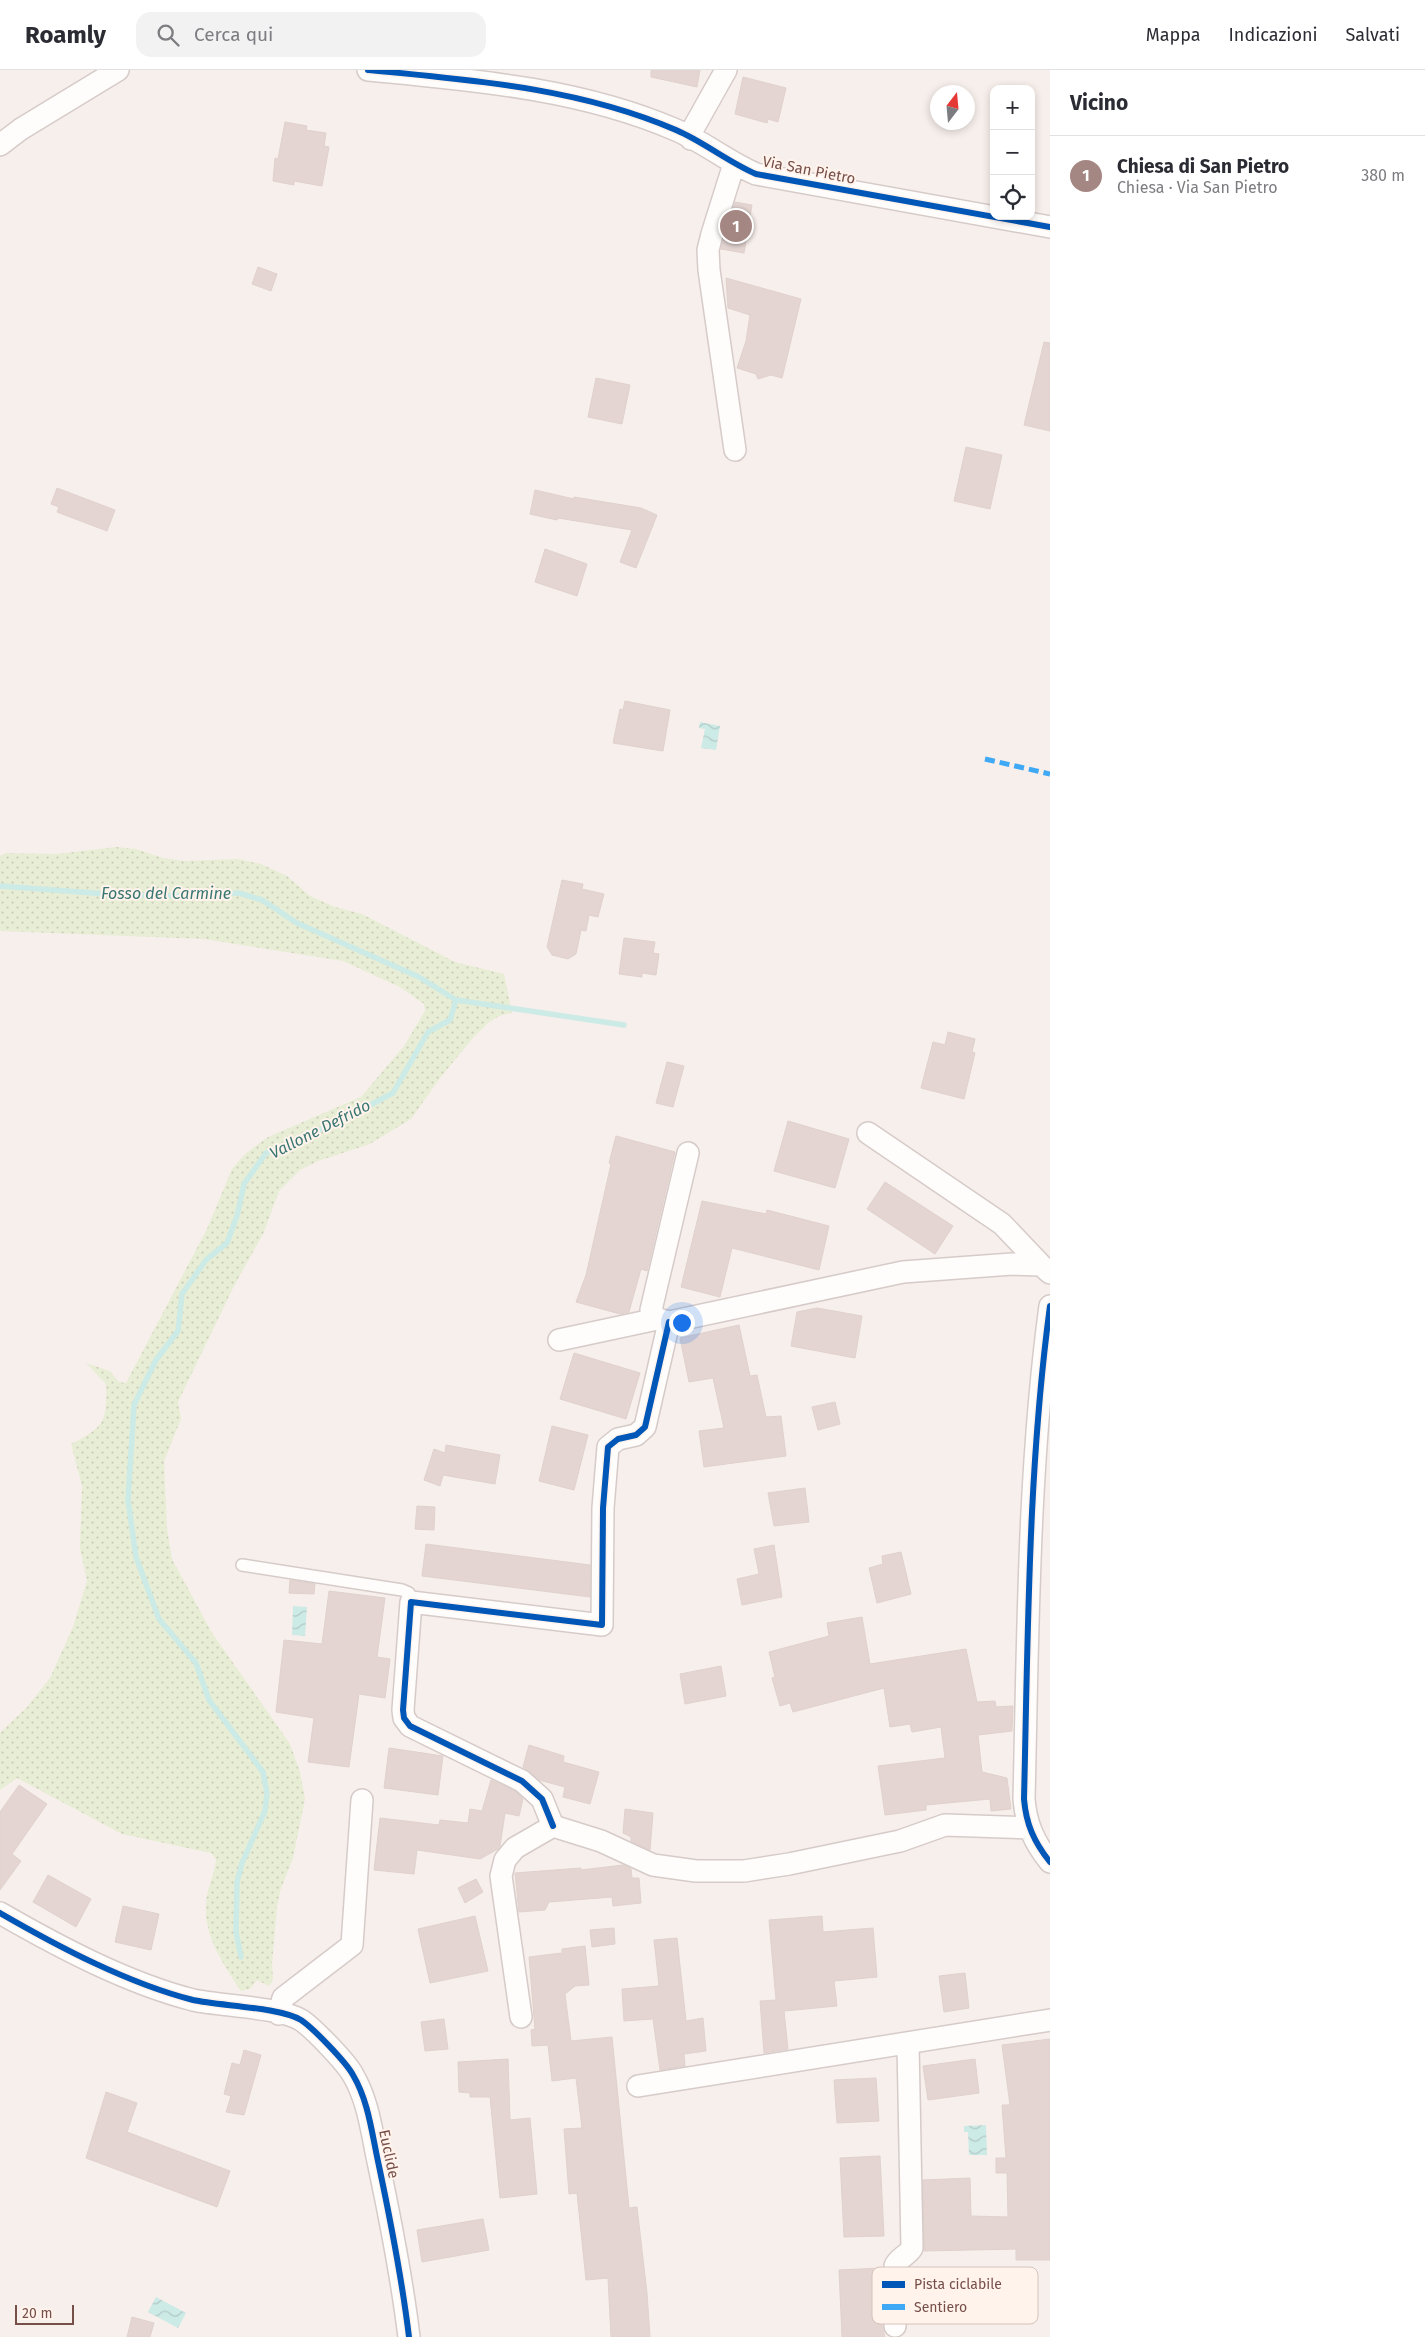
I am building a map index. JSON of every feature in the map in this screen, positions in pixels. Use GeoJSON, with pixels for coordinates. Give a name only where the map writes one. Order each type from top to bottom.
{"type":"FeatureCollection","features":[{"type":"Feature","properties":{"kind":"street"},"geometry":{"type":"LineString","coordinates":[[0,145],[21,129],[118,70]]}},
{"type":"Feature","properties":{"kind":"street","name":"Via San Pietro"},"geometry":{"type":"LineString","coordinates":[[368,70],[450,78],[571,96],[609,106],[677,131],[734,164],[756,174],[1050,227]]}},
{"type":"Feature","properties":{"kind":"street"},"geometry":{"type":"LineString","coordinates":[[691,139],[694,127],[726,70]]}},
{"type":"Feature","properties":{"kind":"street"},"geometry":{"type":"LineString","coordinates":[[734,164],[708,250],[709,270],[735,450]]}},
{"type":"Feature","properties":{"kind":"street"},"geometry":{"type":"LineString","coordinates":[[868,1133],[1002,1224],[1045,1269]]}},
{"type":"Feature","properties":{"kind":"street"},"geometry":{"type":"LineString","coordinates":[[663,1320],[651,1310],[688,1153]]}},
{"type":"Feature","properties":{"kind":"street"},"geometry":{"type":"LineString","coordinates":[[559,1340],[902,1272],[1012,1264],[1045,1269]]}},
{"type":"Feature","properties":{"kind":"street"},"geometry":{"type":"LineString","coordinates":[[1050,1306],[1038,1412],[1029,1571],[1024,1799],[1029,1828],[1038,1846],[1050,1862]]}},
{"type":"Feature","properties":{"kind":"street"},"geometry":{"type":"LineString","coordinates":[[553,1826],[542,1799],[528,1785],[410,1726],[404,1718],[410,1602],[602,1625],[603,1508],[608,1448],[618,1439],[636,1435],[645,1426],[663,1320]]}},
{"type":"Feature","properties":{"kind":"street"},"geometry":{"type":"LineString","coordinates":[[279,2014],[283,1998],[352,1946],[362,1800]]}},
{"type":"Feature","properties":{"kind":"street"},"geometry":{"type":"LineString","coordinates":[[521,2017],[501,1876],[505,1860],[515,1848],[553,1826],[601,1841],[653,1865],[696,1870],[744,1871],[789,1864],[900,1841],[945,1825],[1029,1828]]}},
{"type":"Feature","properties":{"kind":"street","name":"Euclide"},"geometry":{"type":"LineString","coordinates":[[0,1913],[47,1940],[142,1983],[193,2000],[279,2014],[301,2020],[342,2060],[353,2075],[366,2103],[402,2277],[409,2337]]}},
{"type":"Feature","properties":{"kind":"street"},"geometry":{"type":"LineString","coordinates":[[638,2086],[1050,2020]]}},
{"type":"Feature","properties":{"kind":"street"},"geometry":{"type":"LineString","coordinates":[[895,2267],[896,2262],[908,2254],[912,2248],[908,2044]]}},
{"type":"Feature","properties":{"kind":"lane"},"geometry":{"type":"LineString","coordinates":[[242,1565],[402,1590],[408,1593],[410,1602]]}},
{"type":"Feature","properties":{"kind":"green space"},"geometry":{"type":"Polygon","coordinates":[[[116,847],[136,849],[163,858],[183,861],[238,859],[261,864],[287,876],[310,896],[335,907],[362,914],[455,962],[504,974],[512,1013],[499,1016],[488,1023],[473,1038],[440,1078],[411,1119],[370,1144],[318,1161],[300,1170],[279,1191],[264,1232],[233,1288],[178,1402],[181,1419],[164,1461],[167,1528],[172,1559],[212,1633],[290,1744],[300,1772],[305,1799],[293,1858],[280,1891],[277,1907],[272,1964],[273,1980],[269,1986],[257,1980],[250,1989],[241,1991],[216,1950],[208,1928],[206,1899],[216,1859],[211,1853],[122,1834],[17,1778],[0,1790],[0,1733],[28,1706],[50,1678],[73,1627],[87,1581],[80,1548],[82,1486],[71,1444],[91,1433],[102,1422],[106,1407],[106,1384],[86,1363],[110,1371],[119,1382],[126,1383],[207,1229],[232,1169],[245,1154],[268,1137],[361,1097],[404,1046],[425,1011],[424,1004],[400,987],[343,961],[204,939],[0,931],[0,856],[6,853],[57,854],[116,847]]]}},
{"type":"Feature","properties":{"kind":"water"},"geometry":{"type":"Polygon","coordinates":[[[700,722],[720,726],[716,750],[701,748],[705,729],[699,728],[700,722]]]}},
{"type":"Feature","properties":{"kind":"water"},"geometry":{"type":"Polygon","coordinates":[[[293,1606],[307,1607],[305,1636],[292,1635],[293,1606]]]}},
{"type":"Feature","properties":{"kind":"water"},"geometry":{"type":"Polygon","coordinates":[[[986,2125],[987,2155],[969,2155],[968,2132],[964,2132],[964,2126],[986,2125]]]}},
{"type":"Feature","properties":{"kind":"water"},"geometry":{"type":"Polygon","coordinates":[[[156,2297],[186,2313],[178,2328],[148,2312],[156,2297]]]}},
{"type":"Feature","properties":{"kind":"building"},"geometry":{"type":"Polygon","coordinates":[[[651,70],[700,70],[697,87],[651,77],[651,70]]]}},
{"type":"Feature","properties":{"kind":"building"},"geometry":{"type":"Polygon","coordinates":[[[743,77],[786,88],[778,122],[768,119],[767,123],[735,114],[743,77]]]}},
{"type":"Feature","properties":{"kind":"building"},"geometry":{"type":"Polygon","coordinates":[[[285,122],[307,126],[306,130],[326,133],[324,146],[329,147],[322,186],[294,181],[294,185],[273,181],[275,158],[278,159],[285,122]]]}},
{"type":"Feature","properties":{"kind":"building"},"geometry":{"type":"Polygon","coordinates":[[[735,202],[752,205],[744,253],[721,249],[735,202]]]}},
{"type":"Feature","properties":{"kind":"building"},"geometry":{"type":"Polygon","coordinates":[[[258,267],[277,274],[271,291],[252,284],[258,267]]]}},
{"type":"Feature","properties":{"kind":"building"},"geometry":{"type":"Polygon","coordinates":[[[726,278],[801,299],[782,378],[771,375],[758,379],[756,374],[737,368],[746,341],[750,315],[728,308],[726,278]]]}},
{"type":"Feature","properties":{"kind":"building"},"geometry":{"type":"Polygon","coordinates":[[[1044,342],[1050,343],[1050,431],[1024,425],[1044,342]]]}},
{"type":"Feature","properties":{"kind":"building"},"geometry":{"type":"Polygon","coordinates":[[[596,378],[630,385],[622,424],[588,417],[596,378]]]}},
{"type":"Feature","properties":{"kind":"building"},"geometry":{"type":"Polygon","coordinates":[[[966,447],[1002,455],[990,509],[954,501],[966,447]]]}},
{"type":"Feature","properties":{"kind":"building"},"geometry":{"type":"Polygon","coordinates":[[[57,488],[115,510],[107,531],[57,512],[59,507],[51,504],[57,488]]]}},
{"type":"Feature","properties":{"kind":"building"},"geometry":{"type":"Polygon","coordinates":[[[535,490],[574,499],[574,497],[641,508],[657,515],[636,568],[620,562],[632,530],[558,518],[557,520],[530,514],[535,490]]]}},
{"type":"Feature","properties":{"kind":"building"},"geometry":{"type":"Polygon","coordinates":[[[545,549],[587,564],[577,596],[535,582],[545,549]]]}},
{"type":"Feature","properties":{"kind":"building"},"geometry":{"type":"Polygon","coordinates":[[[625,701],[670,710],[663,751],[613,743],[620,709],[623,710],[625,701]]]}},
{"type":"Feature","properties":{"kind":"building"},"geometry":{"type":"Polygon","coordinates":[[[562,880],[583,884],[582,889],[604,894],[598,917],[589,915],[586,931],[581,930],[576,954],[568,959],[552,955],[547,947],[562,880]]]}},
{"type":"Feature","properties":{"kind":"building"},"geometry":{"type":"Polygon","coordinates":[[[624,938],[655,942],[653,953],[659,954],[656,975],[642,973],[642,977],[619,974],[624,938]]]}},
{"type":"Feature","properties":{"kind":"building"},"geometry":{"type":"Polygon","coordinates":[[[948,1032],[975,1039],[972,1052],[975,1053],[964,1099],[921,1088],[933,1042],[945,1045],[948,1032]]]}},
{"type":"Feature","properties":{"kind":"building"},"geometry":{"type":"Polygon","coordinates":[[[667,1062],[684,1066],[673,1107],[656,1103],[667,1062]]]}},
{"type":"Feature","properties":{"kind":"building"},"geometry":{"type":"Polygon","coordinates":[[[788,1121],[849,1139],[835,1188],[774,1171],[788,1121]]]}},
{"type":"Feature","properties":{"kind":"building"},"geometry":{"type":"Polygon","coordinates":[[[616,1136],[675,1152],[647,1271],[641,1269],[629,1312],[620,1314],[576,1302],[586,1275],[616,1136]]]}},
{"type":"Feature","properties":{"kind":"building"},"geometry":{"type":"Polygon","coordinates":[[[885,1182],[953,1226],[935,1254],[867,1209],[885,1182]]]}},
{"type":"Feature","properties":{"kind":"building"},"geometry":{"type":"Polygon","coordinates":[[[702,1201],[766,1214],[767,1210],[829,1226],[819,1270],[732,1248],[720,1297],[681,1287],[702,1201]]]}},
{"type":"Feature","properties":{"kind":"building"},"geometry":{"type":"Polygon","coordinates":[[[817,1308],[862,1316],[855,1358],[791,1346],[797,1312],[817,1308]]]}},
{"type":"Feature","properties":{"kind":"building"},"geometry":{"type":"Polygon","coordinates":[[[739,1325],[750,1376],[757,1375],[766,1417],[781,1416],[786,1456],[704,1467],[699,1431],[724,1428],[713,1378],[689,1382],[680,1338],[739,1325]]]}},
{"type":"Feature","properties":{"kind":"building"},"geometry":{"type":"Polygon","coordinates":[[[574,1353],[640,1373],[626,1419],[560,1399],[574,1353]]]}},
{"type":"Feature","properties":{"kind":"building"},"geometry":{"type":"Polygon","coordinates":[[[835,1402],[840,1424],[818,1430],[812,1407],[835,1402]]]}},
{"type":"Feature","properties":{"kind":"building"},"geometry":{"type":"Polygon","coordinates":[[[552,1426],[588,1435],[574,1490],[539,1481],[552,1426]]]}},
{"type":"Feature","properties":{"kind":"building"},"geometry":{"type":"Polygon","coordinates":[[[446,1445],[500,1455],[495,1484],[443,1475],[440,1486],[424,1480],[434,1449],[445,1453],[446,1445]]]}},
{"type":"Feature","properties":{"kind":"building"},"geometry":{"type":"Polygon","coordinates":[[[805,1488],[809,1522],[774,1526],[768,1493],[805,1488]]]}},
{"type":"Feature","properties":{"kind":"building"},"geometry":{"type":"Polygon","coordinates":[[[417,1506],[435,1507],[434,1530],[415,1529],[417,1506]]]}},
{"type":"Feature","properties":{"kind":"building"},"geometry":{"type":"Polygon","coordinates":[[[426,1544],[590,1565],[590,1597],[422,1576],[426,1544]]]}},
{"type":"Feature","properties":{"kind":"building"},"geometry":{"type":"Polygon","coordinates":[[[774,1545],[782,1597],[742,1605],[737,1579],[759,1574],[754,1549],[774,1545]]]}},
{"type":"Feature","properties":{"kind":"building"},"geometry":{"type":"Polygon","coordinates":[[[901,1552],[911,1594],[877,1603],[869,1568],[883,1564],[882,1556],[901,1552]]]}},
{"type":"Feature","properties":{"kind":"building"},"geometry":{"type":"Polygon","coordinates":[[[290,1580],[315,1584],[314,1594],[289,1593],[290,1580]]]}},
{"type":"Feature","properties":{"kind":"building"},"geometry":{"type":"Polygon","coordinates":[[[329,1591],[385,1598],[377,1657],[390,1659],[385,1698],[359,1694],[349,1767],[308,1762],[314,1718],[276,1712],[284,1640],[322,1644],[329,1591]]]}},
{"type":"Feature","properties":{"kind":"building"},"geometry":{"type":"Polygon","coordinates":[[[862,1617],[870,1664],[966,1649],[977,1702],[995,1701],[996,1707],[1013,1706],[1012,1731],[978,1735],[982,1772],[1007,1778],[1011,1809],[991,1811],[990,1799],[926,1805],[926,1810],[885,1815],[878,1766],[945,1758],[941,1727],[912,1732],[910,1724],[890,1727],[884,1688],[793,1712],[790,1703],[780,1706],[772,1678],[775,1677],[769,1652],[829,1636],[827,1623],[862,1617]]]}},
{"type":"Feature","properties":{"kind":"building"},"geometry":{"type":"Polygon","coordinates":[[[721,1666],[726,1696],[685,1704],[680,1674],[721,1666]]]}},
{"type":"Feature","properties":{"kind":"building"},"geometry":{"type":"Polygon","coordinates":[[[529,1745],[564,1756],[563,1762],[599,1772],[590,1804],[563,1797],[565,1787],[539,1780],[523,1767],[529,1745]]]}},
{"type":"Feature","properties":{"kind":"building"},"geometry":{"type":"Polygon","coordinates":[[[389,1748],[443,1756],[438,1795],[384,1788],[389,1748]]]}},
{"type":"Feature","properties":{"kind":"building"},"geometry":{"type":"Polygon","coordinates":[[[491,1780],[515,1791],[523,1799],[519,1816],[505,1813],[498,1849],[480,1859],[417,1850],[414,1874],[374,1870],[380,1818],[439,1825],[440,1820],[468,1823],[470,1809],[482,1811],[491,1780]]]}},
{"type":"Feature","properties":{"kind":"building"},"geometry":{"type":"Polygon","coordinates":[[[19,1785],[47,1804],[12,1854],[21,1861],[0,1890],[0,1812],[19,1785]]]}},
{"type":"Feature","properties":{"kind":"building"},"geometry":{"type":"Polygon","coordinates":[[[625,1809],[653,1813],[650,1850],[631,1841],[631,1837],[623,1833],[625,1809]]]}},
{"type":"Feature","properties":{"kind":"building"},"geometry":{"type":"Polygon","coordinates":[[[623,1865],[631,1869],[632,1878],[639,1878],[641,1903],[613,1906],[612,1897],[549,1902],[545,1910],[519,1912],[515,1873],[581,1868],[581,1870],[623,1865]]]}},
{"type":"Feature","properties":{"kind":"building"},"geometry":{"type":"Polygon","coordinates":[[[48,1875],[91,1899],[76,1927],[33,1902],[48,1875]]]}},
{"type":"Feature","properties":{"kind":"building"},"geometry":{"type":"Polygon","coordinates":[[[476,1879],[483,1892],[465,1903],[458,1888],[476,1879]]]}},
{"type":"Feature","properties":{"kind":"building"},"geometry":{"type":"Polygon","coordinates":[[[123,1906],[159,1914],[151,1950],[115,1942],[123,1906]]]}},
{"type":"Feature","properties":{"kind":"building"},"geometry":{"type":"Polygon","coordinates":[[[475,1916],[488,1971],[430,1983],[418,1929],[475,1916]]]}},
{"type":"Feature","properties":{"kind":"building"},"geometry":{"type":"Polygon","coordinates":[[[822,1916],[823,1932],[873,1928],[877,1977],[834,1981],[837,2006],[784,2011],[788,2049],[764,2053],[760,2001],[776,2000],[769,1920],[822,1916]]]}},
{"type":"Feature","properties":{"kind":"building"},"geometry":{"type":"Polygon","coordinates":[[[614,1928],[615,1944],[592,1947],[590,1930],[614,1928]]]}},
{"type":"Feature","properties":{"kind":"building"},"geometry":{"type":"Polygon","coordinates":[[[677,1938],[686,2021],[703,2018],[706,2051],[684,2054],[685,2066],[660,2070],[653,2019],[624,2021],[622,1989],[659,1986],[654,1940],[677,1938]]]}},
{"type":"Feature","properties":{"kind":"building"},"geometry":{"type":"Polygon","coordinates":[[[585,1946],[589,1985],[575,1986],[565,1994],[571,2041],[612,2037],[629,2208],[637,2207],[650,2337],[611,2337],[608,2278],[586,2280],[577,2193],[569,2194],[564,2129],[582,2128],[576,2078],[552,2081],[548,2045],[532,2046],[531,2030],[535,2029],[529,1957],[562,1953],[562,1949],[585,1946]]]}},
{"type":"Feature","properties":{"kind":"building"},"geometry":{"type":"Polygon","coordinates":[[[965,1973],[969,2008],[944,2012],[939,1976],[965,1973]]]}},
{"type":"Feature","properties":{"kind":"building"},"geometry":{"type":"Polygon","coordinates":[[[444,2019],[448,2049],[425,2051],[421,2022],[444,2019]]]}},
{"type":"Feature","properties":{"kind":"building"},"geometry":{"type":"Polygon","coordinates":[[[1050,2039],[1050,2260],[1016,2260],[1016,2249],[924,2251],[923,2180],[970,2178],[971,2216],[1008,2217],[1007,2173],[996,2173],[996,2158],[1006,2158],[1002,2105],[1010,2105],[1002,2045],[1050,2039]]]}},
{"type":"Feature","properties":{"kind":"building"},"geometry":{"type":"Polygon","coordinates":[[[244,2050],[261,2055],[244,2115],[226,2112],[231,2096],[224,2094],[232,2063],[240,2065],[244,2050]]]}},
{"type":"Feature","properties":{"kind":"building"},"geometry":{"type":"Polygon","coordinates":[[[508,2059],[510,2120],[530,2118],[537,2194],[500,2198],[490,2097],[470,2097],[470,2093],[459,2092],[458,2062],[508,2059]]]}},
{"type":"Feature","properties":{"kind":"building"},"geometry":{"type":"Polygon","coordinates":[[[975,2059],[979,2093],[928,2100],[923,2066],[975,2059]]]}},
{"type":"Feature","properties":{"kind":"building"},"geometry":{"type":"Polygon","coordinates":[[[876,2078],[879,2121],[837,2123],[834,2080],[876,2078]]]}},
{"type":"Feature","properties":{"kind":"building"},"geometry":{"type":"Polygon","coordinates":[[[106,2092],[137,2103],[127,2132],[230,2171],[217,2207],[86,2158],[106,2092]]]}},
{"type":"Feature","properties":{"kind":"building"},"geometry":{"type":"Polygon","coordinates":[[[880,2156],[884,2236],[844,2237],[840,2158],[880,2156]]]}},
{"type":"Feature","properties":{"kind":"building"},"geometry":{"type":"Polygon","coordinates":[[[483,2219],[489,2250],[422,2262],[417,2230],[483,2219]]]}},
{"type":"Feature","properties":{"kind":"building"},"geometry":{"type":"Polygon","coordinates":[[[872,2268],[872,2324],[882,2324],[885,2337],[842,2337],[839,2270],[872,2268]]]}},
{"type":"Feature","properties":{"kind":"building"},"geometry":{"type":"Polygon","coordinates":[[[132,2317],[154,2323],[150,2337],[127,2337],[132,2317]]]}},
{"type":"Feature","properties":{"kind":"waterway","name":"Fosso del Carmine"},"geometry":{"type":"LineString","coordinates":[[0,886],[120,895],[184,896],[239,893],[262,900],[297,923],[419,977],[456,1000],[624,1025]]}},
{"type":"Feature","properties":{"kind":"waterway","name":"Vallone Defrido"},"geometry":{"type":"LineString","coordinates":[[241,1957],[236,1932],[237,1882],[242,1863],[265,1811],[267,1793],[263,1772],[209,1700],[196,1663],[159,1619],[136,1557],[128,1500],[134,1405],[156,1360],[178,1331],[182,1294],[206,1260],[227,1243],[237,1216],[244,1184],[266,1153],[342,1120],[393,1093],[428,1032],[450,1020],[456,1000]]}},
{"type":"Feature","properties":{"kind":"marked path"},"geometry":{"type":"LineString","coordinates":[[985,759],[1050,774]]}},
{"type":"Feature","properties":{"kind":"cycle path"},"geometry":{"type":"LineString","coordinates":[[368,70],[486,82],[563,95],[602,104],[676,130],[756,174],[1050,227]]}},
{"type":"Feature","properties":{"kind":"cycle path"},"geometry":{"type":"LineString","coordinates":[[1050,1306],[1037,1429],[1033,1490],[1024,1799],[1032,1832],[1039,1847],[1050,1862]]}},
{"type":"Feature","properties":{"kind":"cycle path"},"geometry":{"type":"LineString","coordinates":[[553,1826],[542,1799],[522,1781],[410,1726],[404,1718],[411,1602],[602,1625],[603,1508],[608,1447],[618,1439],[636,1435],[645,1427],[669,1322]]}},
{"type":"Feature","properties":{"kind":"cycle path"},"geometry":{"type":"LineString","coordinates":[[0,1913],[94,1963],[168,1993],[204,2002],[279,2012],[301,2020],[329,2046],[353,2075],[363,2096],[372,2131],[396,2251],[409,2337]]}},
{"type":"Feature","properties":{"kind":"place","name":"Chiesa di San Pietro"},"geometry":{"type":"Point","coordinates":[736,226]}}]}
